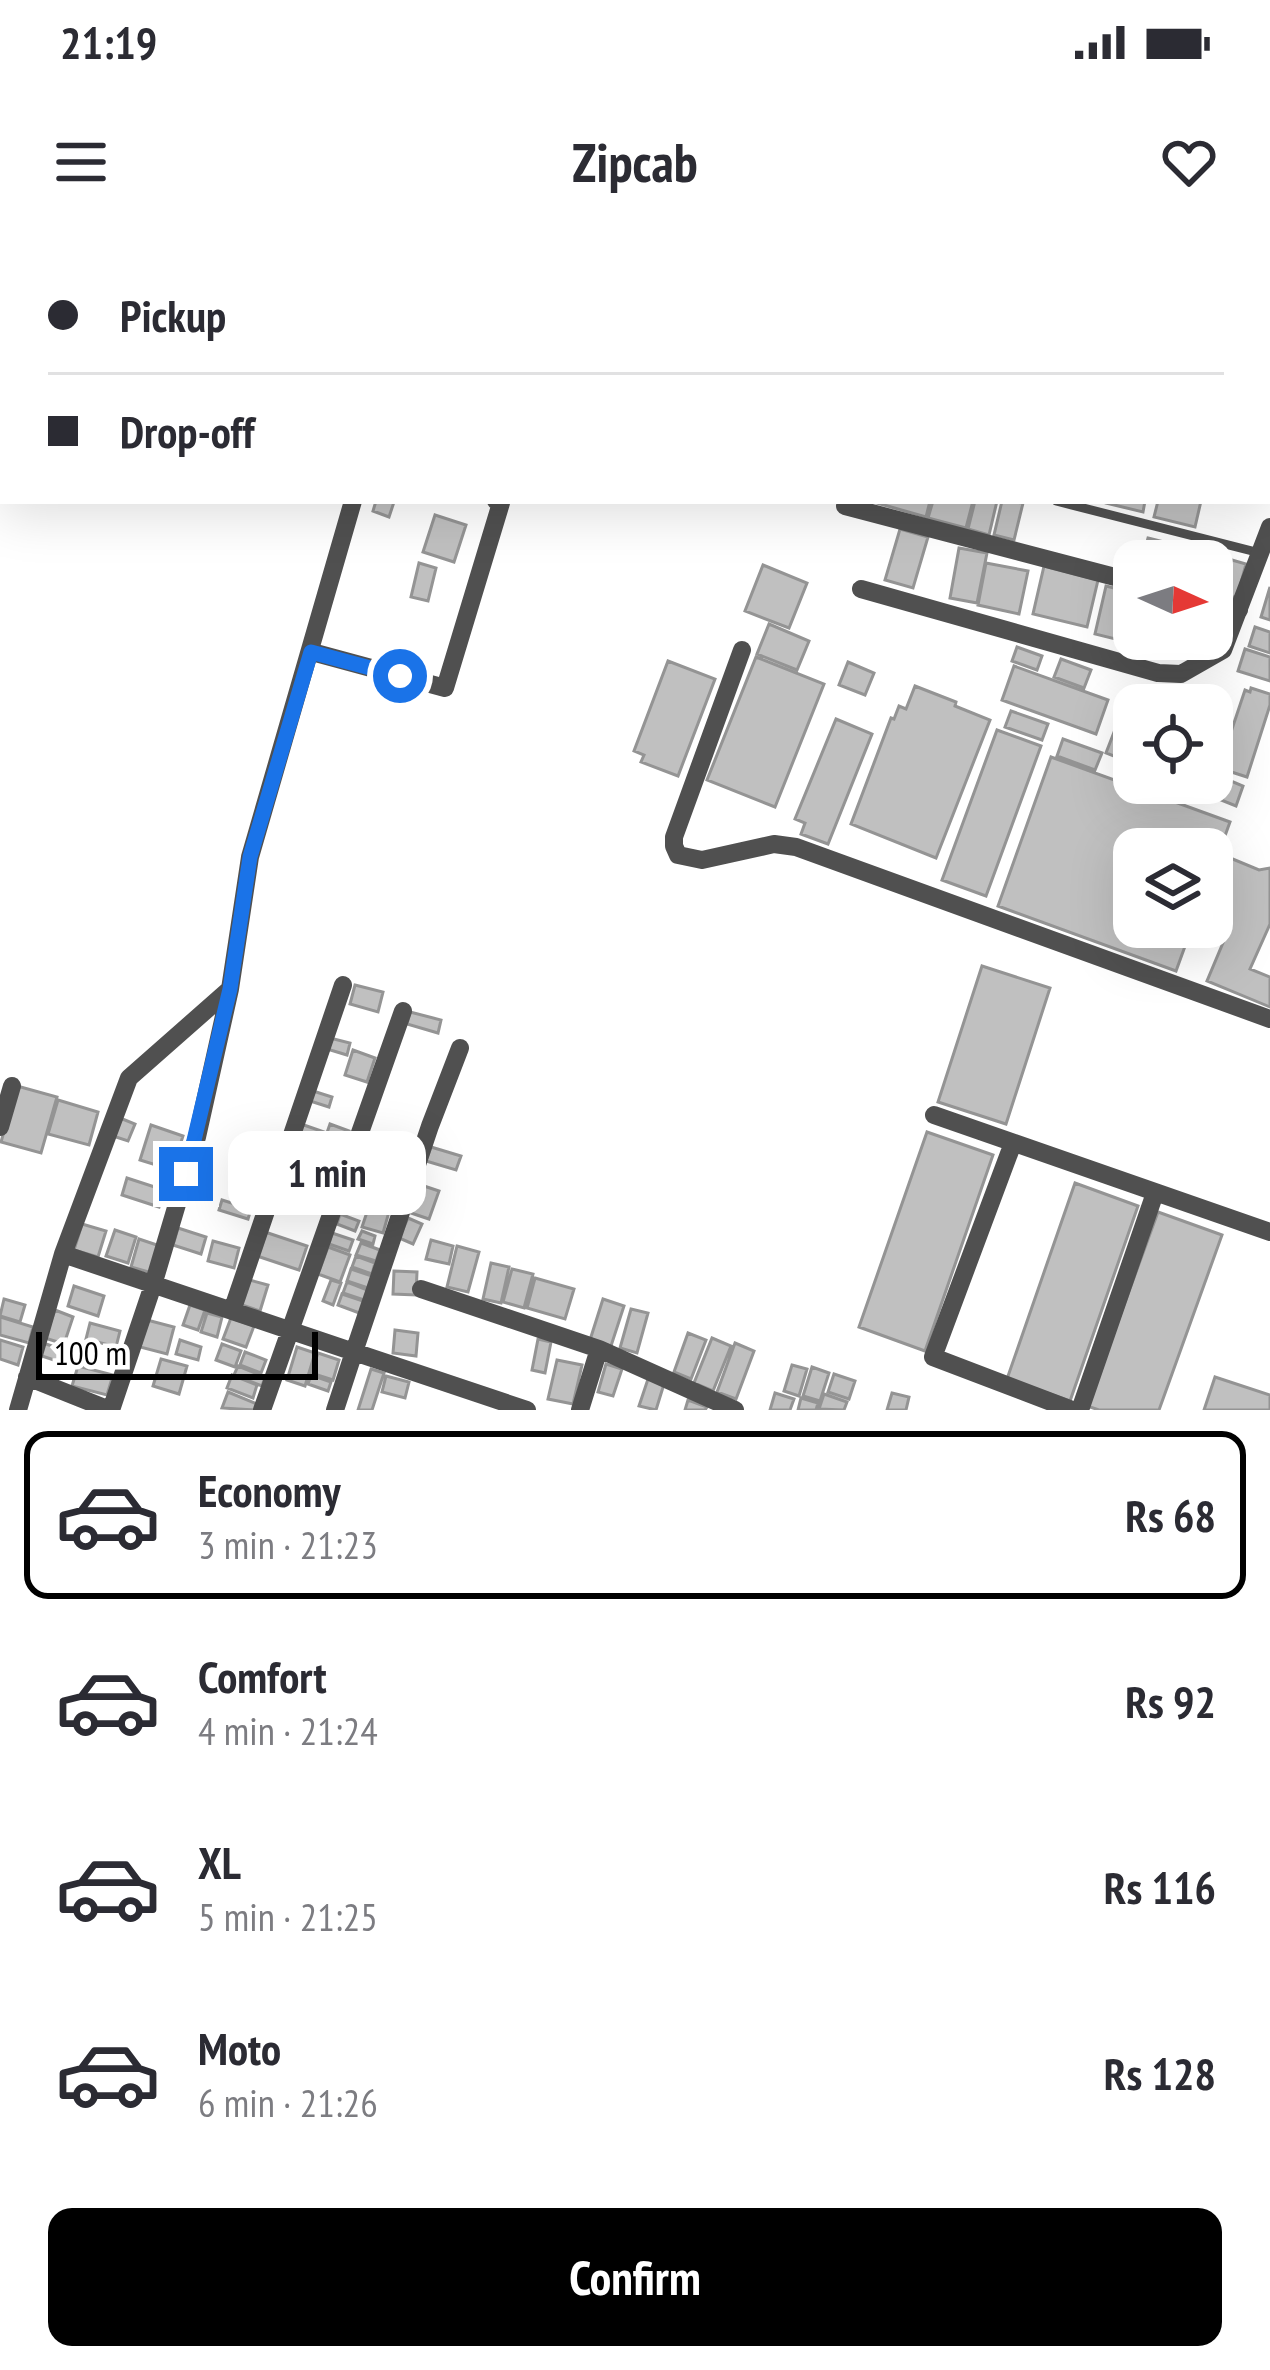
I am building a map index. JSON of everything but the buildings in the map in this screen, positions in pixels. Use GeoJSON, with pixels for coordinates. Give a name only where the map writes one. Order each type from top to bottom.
{"type":"FeatureCollection","features":[{"type":"Feature","properties":{"kind":"street"},"geometry":{"type":"LineString","coordinates":[[27,1377],[111,1410],[197,1137],[230,989],[250,857],[352,504]]}},
{"type":"Feature","properties":{"kind":"street"},"geometry":{"type":"LineString","coordinates":[[311,652],[445,688],[500,504]]}},
{"type":"Feature","properties":{"kind":"street"},"geometry":{"type":"LineString","coordinates":[[845,506],[1113,576]]}},
{"type":"Feature","properties":{"kind":"street"},"geometry":{"type":"LineString","coordinates":[[861,589],[1169,675],[1181,674],[1223,650],[1270,527]]}},
{"type":"Feature","properties":{"kind":"street"},"geometry":{"type":"LineString","coordinates":[[1233,608],[1240,610]]}},
{"type":"Feature","properties":{"kind":"street"},"geometry":{"type":"LineString","coordinates":[[742,650],[674,837],[678,855],[702,860],[774,844],[796,847],[1270,1018]]}},
{"type":"Feature","properties":{"kind":"street"},"geometry":{"type":"LineString","coordinates":[[232,1311],[343,985]]}},
{"type":"Feature","properties":{"kind":"street"},"geometry":{"type":"LineString","coordinates":[[18,1410],[63,1255],[129,1078],[230,989]]}},
{"type":"Feature","properties":{"kind":"street"},"geometry":{"type":"LineString","coordinates":[[262,1410],[403,1011]]}},
{"type":"Feature","properties":{"kind":"street"},"geometry":{"type":"LineString","coordinates":[[335,1410],[460,1048]]}},
{"type":"Feature","properties":{"kind":"street"},"geometry":{"type":"LineString","coordinates":[[0,1126],[11,1086]]}},
{"type":"Feature","properties":{"kind":"street"},"geometry":{"type":"LineString","coordinates":[[934,1115],[1270,1232]]}},
{"type":"Feature","properties":{"kind":"street"},"geometry":{"type":"LineString","coordinates":[[1013,1143],[933,1358],[1076,1410],[1155,1193]]}},
{"type":"Feature","properties":{"kind":"street"},"geometry":{"type":"LineString","coordinates":[[63,1255],[526,1410]]}},
{"type":"Feature","properties":{"kind":"street"},"geometry":{"type":"LineString","coordinates":[[421,1289],[599,1349],[734,1410]]}},
{"type":"Feature","properties":{"kind":"street"},"geometry":{"type":"LineString","coordinates":[[580,1410],[599,1349]]}},
{"type":"Feature","properties":{"kind":"lane"},"geometry":{"type":"LineString","coordinates":[[1069,504],[1260,553]]}},
{"type":"Feature","properties":{"kind":"route"},"geometry":{"type":"LineString","coordinates":[[186,1174],[230,989],[250,857],[311,652],[400,676]]}}]}
